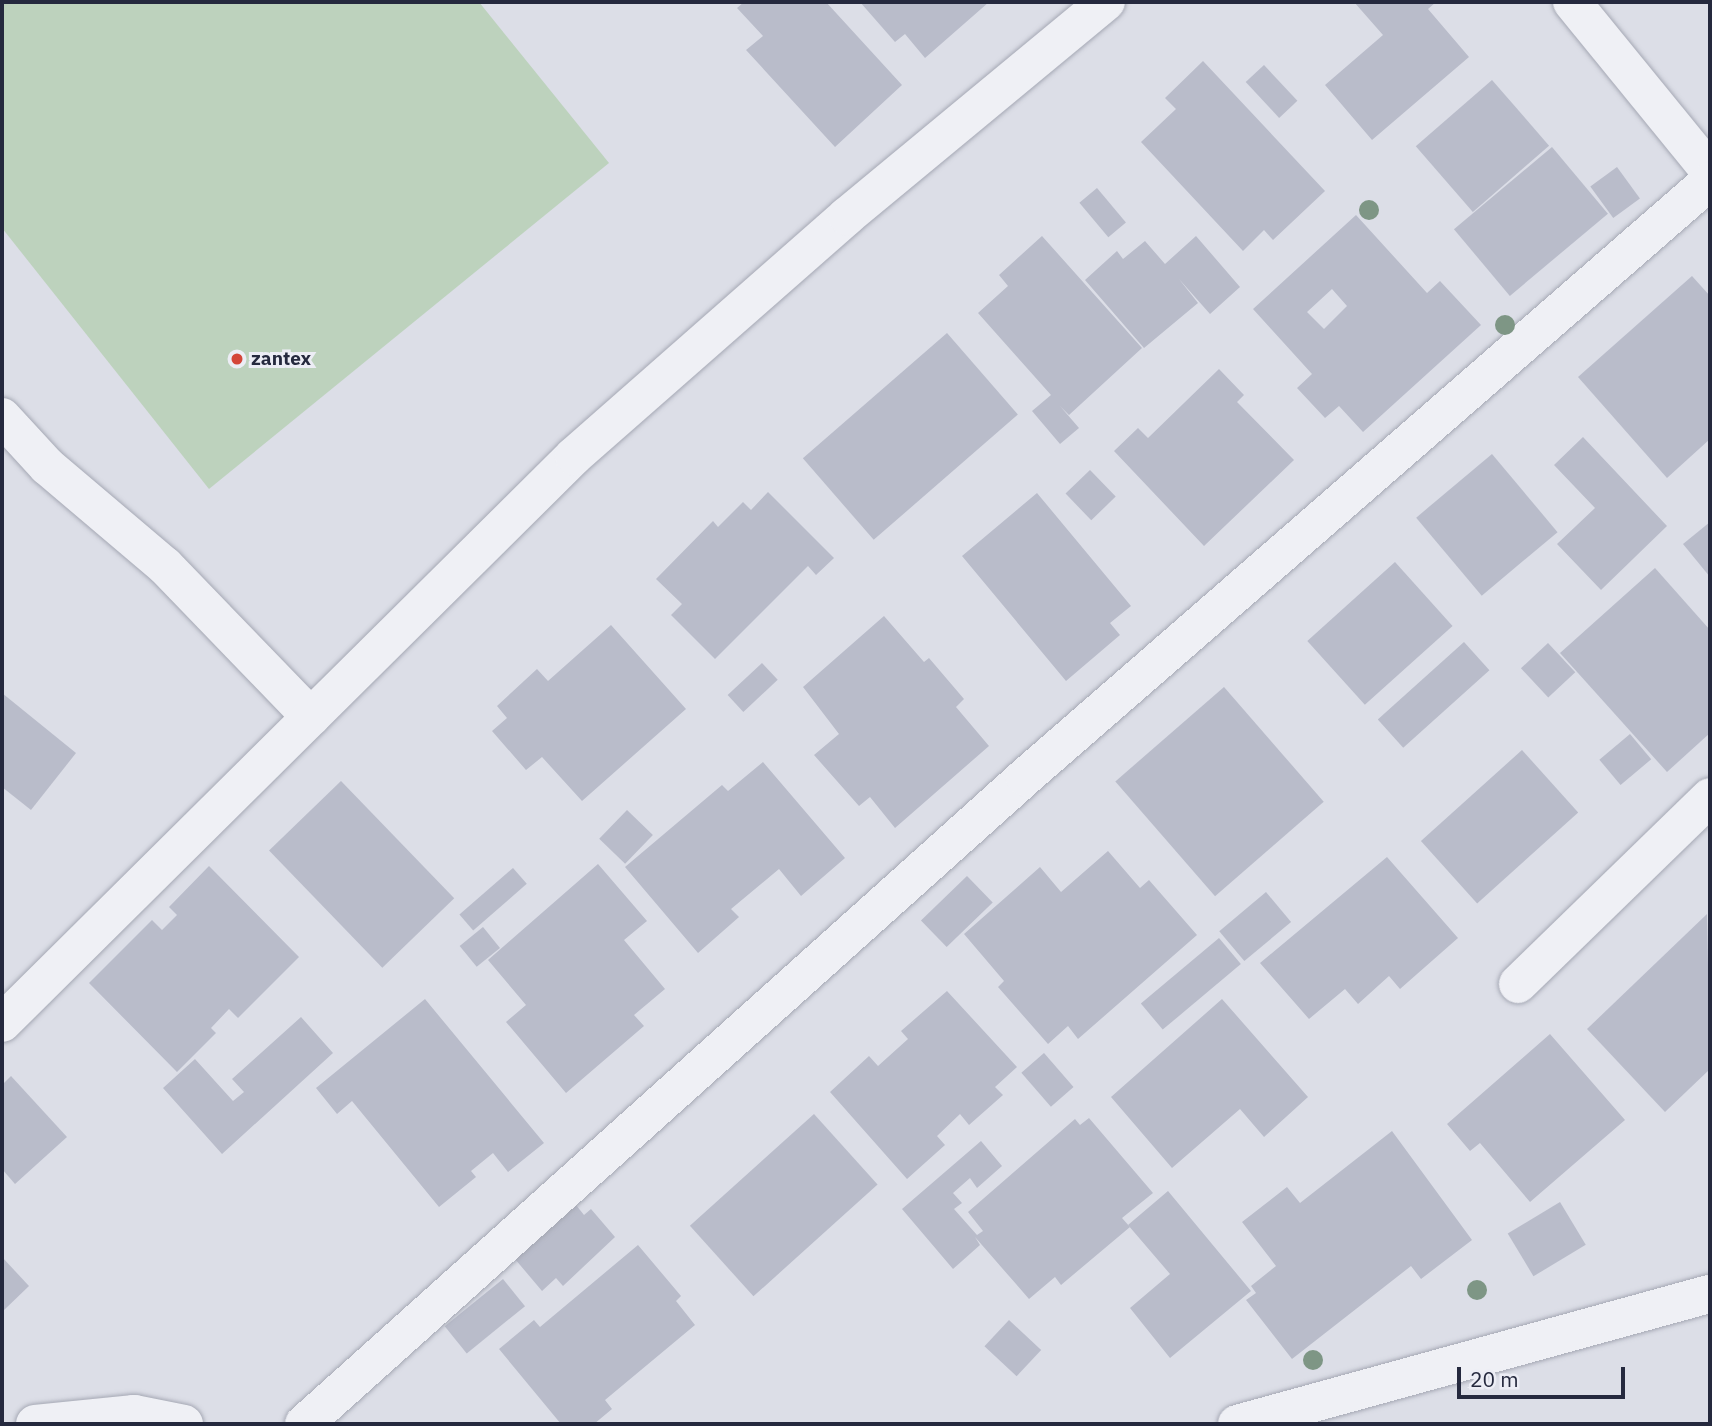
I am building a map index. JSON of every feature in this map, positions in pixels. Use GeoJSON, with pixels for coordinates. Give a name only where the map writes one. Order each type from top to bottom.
{"type":"FeatureCollection","features":[{"type":"Feature","properties":{"kind":"street"},"geometry":{"type":"LineString","coordinates":[[2,1023],[574,456],[847,216],[1106,2]]}},
{"type":"Feature","properties":{"kind":"street"},"geometry":{"type":"LineString","coordinates":[[1572,2],[1710,171]]}},
{"type":"Feature","properties":{"kind":"street"},"geometry":{"type":"LineString","coordinates":[[304,1424],[1025,777],[1710,181]]}},
{"type":"Feature","properties":{"kind":"street"},"geometry":{"type":"LineString","coordinates":[[2,418],[47,466],[165,566],[311,717]]}},
{"type":"Feature","properties":{"kind":"street"},"geometry":{"type":"LineString","coordinates":[[1518,984],[1710,797]]}},
{"type":"Feature","properties":{"kind":"street"},"geometry":{"type":"LineString","coordinates":[[1237,1424],[1710,1294]]}},
{"type":"Feature","properties":{"kind":"street"},"geometry":{"type":"LineString","coordinates":[[35,1424],[134,1414],[184,1424]]}},
{"type":"Feature","properties":{"kind":"green space","name":"zantex"},"geometry":{"type":"Polygon","coordinates":[[[2,2],[479,2],[609,163],[209,489],[2,228],[2,2]]]}},
{"type":"Feature","properties":{"kind":"building"},"geometry":{"type":"Polygon","coordinates":[[[744,2],[826,2],[902,85],[835,147],[746,50],[763,36],[737,8],[744,2]]]}},
{"type":"Feature","properties":{"kind":"building"},"geometry":{"type":"Polygon","coordinates":[[[860,2],[989,2],[925,58],[905,34],[895,42],[860,2]]]}},
{"type":"Feature","properties":{"kind":"building"},"geometry":{"type":"Polygon","coordinates":[[[1354,2],[1436,2],[1428,9],[1469,57],[1372,140],[1325,85],[1383,35],[1354,2]]]}},
{"type":"Feature","properties":{"kind":"building"},"geometry":{"type":"Polygon","coordinates":[[[1203,61],[1325,191],[1273,240],[1264,230],[1243,251],[1141,142],[1176,109],[1165,98],[1203,61]]]}},
{"type":"Feature","properties":{"kind":"building"},"geometry":{"type":"Polygon","coordinates":[[[1264,65],[1297,101],[1279,118],[1246,82],[1264,65]]]}},
{"type":"Feature","properties":{"kind":"building"},"geometry":{"type":"Polygon","coordinates":[[[1492,80],[1549,146],[1473,212],[1416,146],[1492,80]]]}},
{"type":"Feature","properties":{"kind":"building"},"geometry":{"type":"Polygon","coordinates":[[[1552,147],[1608,214],[1510,296],[1454,229],[1552,147]]]}},
{"type":"Feature","properties":{"kind":"building"},"geometry":{"type":"Polygon","coordinates":[[[1617,167],[1640,199],[1613,218],[1590,186],[1617,167]]]}},
{"type":"Feature","properties":{"kind":"building"},"geometry":{"type":"Polygon","coordinates":[[[1097,188],[1126,222],[1108,237],[1079,203],[1097,188]]]}},
{"type":"Feature","properties":{"kind":"building"},"geometry":{"type":"Polygon","coordinates":[[[1356,215],[1427,293],[1440,281],[1481,325],[1363,432],[1339,406],[1325,418],[1297,388],[1312,374],[1253,309],[1356,215]],[[1332,289],[1307,312],[1324,329],[1347,306],[1332,289]]]}},
{"type":"Feature","properties":{"kind":"building"},"geometry":{"type":"Polygon","coordinates":[[[1042,236],[1142,348],[1069,415],[1060,406],[1079,428],[1060,444],[1032,411],[1051,395],[978,313],[1008,286],[999,275],[1042,236]]]}},
{"type":"Feature","properties":{"kind":"building"},"geometry":{"type":"Polygon","coordinates":[[[1196,236],[1240,287],[1210,314],[1179,279],[1198,303],[1144,348],[1085,280],[1117,251],[1123,259],[1145,241],[1165,264],[1196,236]]]}},
{"type":"Feature","properties":{"kind":"building"},"geometry":{"type":"Polygon","coordinates":[[[1692,276],[1710,296],[1710,439],[1667,478],[1578,377],[1692,276]]]}},
{"type":"Feature","properties":{"kind":"building"},"geometry":{"type":"Polygon","coordinates":[[[947,333],[1018,415],[874,540],[803,458],[947,333]]]}},
{"type":"Feature","properties":{"kind":"building"},"geometry":{"type":"Polygon","coordinates":[[[1219,369],[1244,395],[1237,402],[1294,460],[1204,546],[1114,451],[1138,428],[1148,438],[1219,369]]]}},
{"type":"Feature","properties":{"kind":"building"},"geometry":{"type":"Polygon","coordinates":[[[1583,437],[1667,526],[1601,590],[1557,544],[1595,508],[1554,465],[1583,437]]]}},
{"type":"Feature","properties":{"kind":"building"},"geometry":{"type":"Polygon","coordinates":[[[1492,454],[1558,532],[1482,596],[1416,518],[1492,454]]]}},
{"type":"Feature","properties":{"kind":"building"},"geometry":{"type":"Polygon","coordinates":[[[1090,470],[1116,497],[1091,520],[1066,494],[1090,470]]]}},
{"type":"Feature","properties":{"kind":"building"},"geometry":{"type":"Polygon","coordinates":[[[768,492],[834,558],[816,575],[808,566],[715,659],[671,615],[682,604],[656,579],[713,521],[718,527],[743,502],[751,510],[768,492]]]}},
{"type":"Feature","properties":{"kind":"building"},"geometry":{"type":"Polygon","coordinates":[[[1037,493],[1131,606],[1110,623],[1120,635],[1066,681],[962,556],[1037,493]]]}},
{"type":"Feature","properties":{"kind":"building"},"geometry":{"type":"Polygon","coordinates":[[[1710,522],[1710,577],[1683,544],[1710,522]]]}},
{"type":"Feature","properties":{"kind":"building"},"geometry":{"type":"Polygon","coordinates":[[[1395,562],[1453,626],[1365,705],[1307,641],[1395,562]]]}},
{"type":"Feature","properties":{"kind":"building"},"geometry":{"type":"Polygon","coordinates":[[[1655,568],[1710,630],[1710,733],[1667,772],[1560,653],[1655,568]]]}},
{"type":"Feature","properties":{"kind":"building"},"geometry":{"type":"Polygon","coordinates":[[[884,616],[924,662],[929,658],[964,699],[956,707],[989,746],[895,828],[870,797],[859,806],[814,755],[839,734],[803,687],[884,616]]]}},
{"type":"Feature","properties":{"kind":"building"},"geometry":{"type":"Polygon","coordinates":[[[611,625],[686,709],[582,801],[542,757],[526,770],[492,731],[507,718],[497,706],[537,669],[548,681],[611,625]]]}},
{"type":"Feature","properties":{"kind":"building"},"geometry":{"type":"Polygon","coordinates":[[[1464,642],[1489,670],[1403,748],[1378,720],[1464,642]]]}},
{"type":"Feature","properties":{"kind":"building"},"geometry":{"type":"Polygon","coordinates":[[[1548,643],[1575,672],[1548,697],[1521,668],[1548,643]]]}},
{"type":"Feature","properties":{"kind":"building"},"geometry":{"type":"Polygon","coordinates":[[[762,663],[778,680],[743,712],[728,695],[762,663]]]}},
{"type":"Feature","properties":{"kind":"building"},"geometry":{"type":"Polygon","coordinates":[[[1224,687],[1324,802],[1215,896],[1115,781],[1224,687]]]}},
{"type":"Feature","properties":{"kind":"building"},"geometry":{"type":"Polygon","coordinates":[[[2,693],[76,753],[31,810],[2,787],[2,693]]]}},
{"type":"Feature","properties":{"kind":"building"},"geometry":{"type":"Polygon","coordinates":[[[1630,734],[1651,759],[1621,785],[1599,760],[1630,734]]]}},
{"type":"Feature","properties":{"kind":"building"},"geometry":{"type":"Polygon","coordinates":[[[1522,750],[1578,812],[1477,903],[1421,841],[1522,750]]]}},
{"type":"Feature","properties":{"kind":"building"},"geometry":{"type":"Polygon","coordinates":[[[763,762],[845,858],[801,896],[779,869],[731,909],[739,917],[698,953],[625,867],[722,785],[728,791],[763,762]]]}},
{"type":"Feature","properties":{"kind":"building"},"geometry":{"type":"Polygon","coordinates":[[[341,781],[454,898],[382,968],[269,850],[341,781]]]}},
{"type":"Feature","properties":{"kind":"building"},"geometry":{"type":"Polygon","coordinates":[[[627,810],[653,835],[625,864],[599,839],[627,810]]]}},
{"type":"Feature","properties":{"kind":"building"},"geometry":{"type":"Polygon","coordinates":[[[1108,851],[1140,888],[1149,880],[1197,935],[1078,1039],[1068,1026],[1048,1044],[998,987],[1004,981],[964,934],[1040,867],[1061,892],[1108,851]]]}},
{"type":"Feature","properties":{"kind":"building"},"geometry":{"type":"Polygon","coordinates":[[[1387,857],[1458,938],[1400,989],[1389,976],[1358,1004],[1345,989],[1309,1019],[1260,963],[1387,857]]]}},
{"type":"Feature","properties":{"kind":"building"},"geometry":{"type":"Polygon","coordinates":[[[598,864],[647,921],[624,940],[665,989],[634,1015],[644,1026],[566,1093],[506,1022],[526,1005],[488,960],[598,864]]]}},
{"type":"Feature","properties":{"kind":"building"},"geometry":{"type":"Polygon","coordinates":[[[209,866],[299,957],[238,1018],[229,1009],[211,1028],[216,1033],[177,1072],[89,983],[152,920],[162,930],[177,915],[169,907],[209,866]]]}},
{"type":"Feature","properties":{"kind":"building"},"geometry":{"type":"Polygon","coordinates":[[[513,868],[527,884],[473,930],[459,915],[513,868]]]}},
{"type":"Feature","properties":{"kind":"building"},"geometry":{"type":"Polygon","coordinates":[[[967,876],[993,903],[947,947],[921,920],[967,876]]]}},
{"type":"Feature","properties":{"kind":"building"},"geometry":{"type":"Polygon","coordinates":[[[1266,892],[1291,922],[1244,961],[1219,931],[1266,892]]]}},
{"type":"Feature","properties":{"kind":"building"},"geometry":{"type":"Polygon","coordinates":[[[1707,914],[1710,1069],[1665,1112],[1587,1029],[1707,914]]]}},
{"type":"Feature","properties":{"kind":"building"},"geometry":{"type":"Polygon","coordinates":[[[483,927],[500,948],[477,967],[460,946],[483,927]]]}},
{"type":"Feature","properties":{"kind":"building"},"geometry":{"type":"Polygon","coordinates":[[[1219,938],[1241,964],[1163,1030],[1141,1004],[1219,938]]]}},
{"type":"Feature","properties":{"kind":"building"},"geometry":{"type":"Polygon","coordinates":[[[947,991],[1017,1067],[995,1087],[1003,1095],[969,1125],[960,1114],[937,1136],[945,1145],[907,1179],[830,1092],[869,1056],[878,1066],[908,1039],[901,1031],[947,991]]]}},
{"type":"Feature","properties":{"kind":"building"},"geometry":{"type":"Polygon","coordinates":[[[425,999],[544,1143],[508,1172],[493,1153],[471,1171],[476,1177],[439,1207],[352,1101],[337,1114],[316,1088],[425,999]]]}},
{"type":"Feature","properties":{"kind":"building"},"geometry":{"type":"Polygon","coordinates":[[[1222,999],[1308,1097],[1264,1137],[1240,1109],[1172,1168],[1111,1097],[1222,999]]]}},
{"type":"Feature","properties":{"kind":"building"},"geometry":{"type":"Polygon","coordinates":[[[301,1017],[333,1053],[222,1154],[163,1088],[195,1059],[233,1101],[244,1092],[232,1079],[301,1017]]]}},
{"type":"Feature","properties":{"kind":"building"},"geometry":{"type":"Polygon","coordinates":[[[1550,1034],[1625,1120],[1530,1202],[1480,1143],[1470,1151],[1447,1124],[1550,1034]]]}},
{"type":"Feature","properties":{"kind":"building"},"geometry":{"type":"Polygon","coordinates":[[[1044,1053],[1074,1087],[1051,1107],[1021,1073],[1044,1053]]]}},
{"type":"Feature","properties":{"kind":"building"},"geometry":{"type":"Polygon","coordinates":[[[11,1076],[67,1137],[15,1184],[2,1169],[2,1085],[11,1076]]]}},
{"type":"Feature","properties":{"kind":"building"},"geometry":{"type":"Polygon","coordinates":[[[814,1114],[878,1185],[753,1296],[690,1226],[814,1114]]]}},
{"type":"Feature","properties":{"kind":"building"},"geometry":{"type":"Polygon","coordinates":[[[1089,1118],[1153,1193],[1122,1218],[1130,1227],[1061,1285],[1055,1277],[1029,1299],[975,1237],[980,1245],[953,1269],[902,1209],[981,1141],[1002,1166],[977,1188],[970,1178],[953,1193],[962,1203],[954,1209],[977,1235],[983,1231],[968,1212],[1075,1119],[1080,1125],[1089,1118]]]}},
{"type":"Feature","properties":{"kind":"building"},"geometry":{"type":"Polygon","coordinates":[[[1392,1131],[1472,1240],[1421,1279],[1411,1266],[1292,1359],[1246,1300],[1256,1293],[1251,1286],[1276,1266],[1242,1222],[1287,1187],[1300,1203],[1392,1131]]]}},
{"type":"Feature","properties":{"kind":"building"},"geometry":{"type":"Polygon","coordinates":[[[1168,1191],[1251,1291],[1170,1358],[1130,1308],[1170,1274],[1128,1225],[1168,1191]]]}},
{"type":"Feature","properties":{"kind":"building"},"geometry":{"type":"Polygon","coordinates":[[[1560,1202],[1586,1245],[1533,1276],[1508,1233],[1560,1202]]]}},
{"type":"Feature","properties":{"kind":"building"},"geometry":{"type":"Polygon","coordinates":[[[576,1205],[584,1215],[591,1209],[615,1237],[563,1286],[556,1278],[542,1291],[515,1259],[576,1205]]]}},
{"type":"Feature","properties":{"kind":"building"},"geometry":{"type":"Polygon","coordinates":[[[638,1245],[681,1296],[676,1301],[695,1325],[605,1400],[612,1409],[594,1424],[561,1424],[499,1349],[534,1320],[540,1327],[638,1245]]]}},
{"type":"Feature","properties":{"kind":"building"},"geometry":{"type":"Polygon","coordinates":[[[2,1257],[29,1286],[2,1312],[2,1257]]]}},
{"type":"Feature","properties":{"kind":"building"},"geometry":{"type":"Polygon","coordinates":[[[503,1279],[525,1306],[467,1353],[445,1326],[503,1279]]]}},
{"type":"Feature","properties":{"kind":"building"},"geometry":{"type":"Polygon","coordinates":[[[1009,1320],[1041,1350],[1017,1376],[984,1346],[1009,1320]]]}},
{"type":"Feature","properties":{"kind":"place","name":"zantex"},"geometry":{"type":"Point","coordinates":[237,359]}}]}
